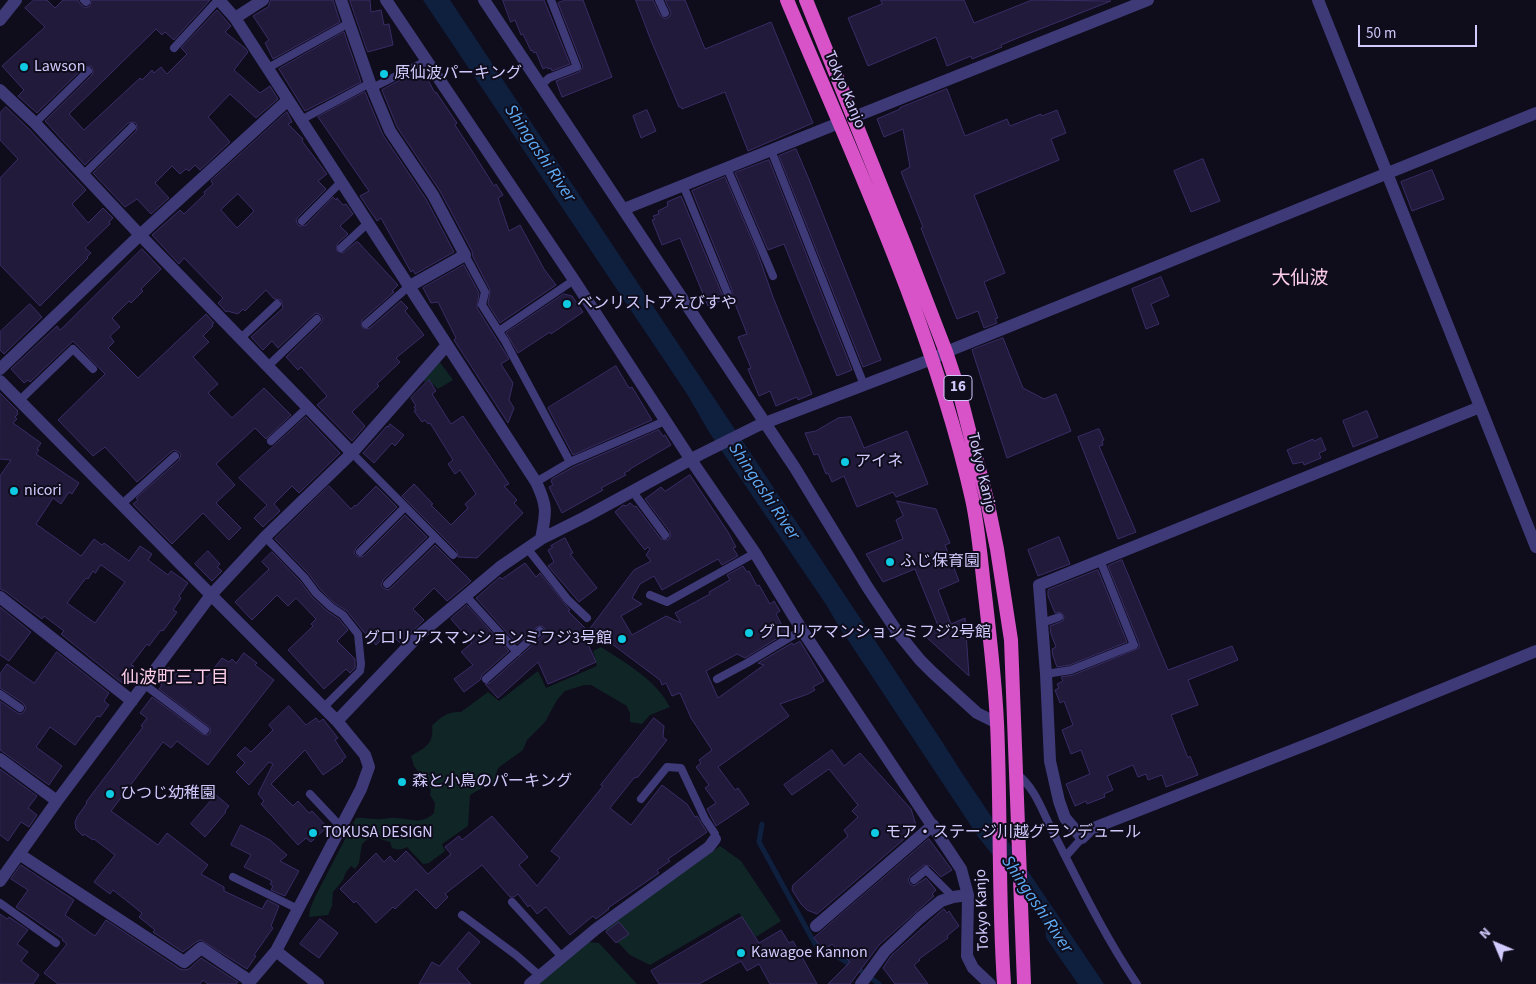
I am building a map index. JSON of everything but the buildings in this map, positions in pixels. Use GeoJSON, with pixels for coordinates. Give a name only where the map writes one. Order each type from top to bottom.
{"type":"FeatureCollection","features":[{"type":"Feature","properties":{"kind":"highway","name":"Tokyo Kanjo"},"geometry":{"type":"LineString","coordinates":[[787,0],[892,253],[932,359],[972,501],[990,641],[997,723],[1004,984]]}},
{"type":"Feature","properties":{"kind":"highway","name":"Tokyo Kanjo"},"geometry":{"type":"LineString","coordinates":[[806,0],[946,352],[959,390],[997,549],[1011,640],[1024,984]]}},
{"type":"Feature","properties":{"kind":"street"},"geometry":{"type":"LineString","coordinates":[[0,20],[16,0]]}},
{"type":"Feature","properties":{"kind":"street"},"geometry":{"type":"LineString","coordinates":[[219,0],[235,18],[268,68],[536,482],[544,499],[546,513],[540,539]]}},
{"type":"Feature","properties":{"kind":"street"},"geometry":{"type":"LineString","coordinates":[[235,18],[263,0]]}},
{"type":"Feature","properties":{"kind":"street"},"geometry":{"type":"LineString","coordinates":[[341,0],[371,86],[390,131],[433,195],[465,255],[408,287]]}},
{"type":"Feature","properties":{"kind":"street"},"geometry":{"type":"LineString","coordinates":[[386,0],[428,60],[666,421],[695,458],[802,630],[961,869],[968,896],[967,956],[973,968],[990,984]]}},
{"type":"Feature","properties":{"kind":"street"},"geometry":{"type":"LineString","coordinates":[[854,117],[1148,0]]}},
{"type":"Feature","properties":{"kind":"street"},"geometry":{"type":"LineString","coordinates":[[1318,0],[1536,547]]}},
{"type":"Feature","properties":{"kind":"street"},"geometry":{"type":"LineString","coordinates":[[486,1],[540,86],[624,210],[761,424],[795,468],[868,588],[898,633],[920,660],[977,713],[997,723]]}},
{"type":"Feature","properties":{"kind":"street"},"geometry":{"type":"LineString","coordinates":[[0,90],[35,123],[140,235],[352,453]]}},
{"type":"Feature","properties":{"kind":"street"},"geometry":{"type":"LineString","coordinates":[[0,369],[140,235],[288,100]]}},
{"type":"Feature","properties":{"kind":"street"},"geometry":{"type":"LineString","coordinates":[[337,721],[419,635],[500,567],[527,548],[540,539],[761,424],[932,359],[1536,113]]}},
{"type":"Feature","properties":{"kind":"street"},"geometry":{"type":"LineString","coordinates":[[624,210],[839,123]]}},
{"type":"Feature","properties":{"kind":"street"},"geometry":{"type":"LineString","coordinates":[[0,881],[57,801],[211,595],[265,537],[352,453],[447,345]]}},
{"type":"Feature","properties":{"kind":"street"},"geometry":{"type":"LineString","coordinates":[[0,381],[337,721],[365,755],[369,767],[361,789],[276,951],[249,983],[202,948],[184,962],[19,854]]}},
{"type":"Feature","properties":{"kind":"street"},"geometry":{"type":"LineString","coordinates":[[1480,408],[1039,584],[1050,761],[1058,800],[1065,818],[1082,838],[1092,829],[1321,739],[1536,651]]}},
{"type":"Feature","properties":{"kind":"street"},"geometry":{"type":"LineString","coordinates":[[0,597],[132,701]]}},
{"type":"Feature","properties":{"kind":"street"},"geometry":{"type":"LineString","coordinates":[[0,760],[57,801]]}},
{"type":"Feature","properties":{"kind":"street"},"geometry":{"type":"LineString","coordinates":[[816,926],[933,825]]}},
{"type":"Feature","properties":{"kind":"street"},"geometry":{"type":"LineString","coordinates":[[535,980],[596,929],[709,847],[715,839]]}},
{"type":"Feature","properties":{"kind":"street"},"geometry":{"type":"LineString","coordinates":[[861,984],[885,951],[941,901],[952,897],[968,896]]}},
{"type":"Feature","properties":{"kind":"street"},"geometry":{"type":"LineString","coordinates":[[276,951],[318,984]]}},
{"type":"Feature","properties":{"kind":"lane"},"geometry":{"type":"LineString","coordinates":[[174,48],[219,0]]}},
{"type":"Feature","properties":{"kind":"lane"},"geometry":{"type":"LineString","coordinates":[[540,86],[549,78],[578,66],[551,0]]}},
{"type":"Feature","properties":{"kind":"lane"},"geometry":{"type":"LineString","coordinates":[[659,0],[665,13]]}},
{"type":"Feature","properties":{"kind":"lane"},"geometry":{"type":"LineString","coordinates":[[268,68],[349,23]]}},
{"type":"Feature","properties":{"kind":"lane"},"geometry":{"type":"LineString","coordinates":[[301,120],[428,60]]}},
{"type":"Feature","properties":{"kind":"lane"},"geometry":{"type":"LineString","coordinates":[[35,123],[88,71]]}},
{"type":"Feature","properties":{"kind":"lane"},"geometry":{"type":"LineString","coordinates":[[83,175],[132,128]]}},
{"type":"Feature","properties":{"kind":"lane"},"geometry":{"type":"LineString","coordinates":[[771,150],[864,385]]}},
{"type":"Feature","properties":{"kind":"lane"},"geometry":{"type":"LineString","coordinates":[[727,168],[773,276]]}},
{"type":"Feature","properties":{"kind":"lane"},"geometry":{"type":"LineString","coordinates":[[302,220],[341,182]]}},
{"type":"Feature","properties":{"kind":"lane"},"geometry":{"type":"LineString","coordinates":[[683,185],[728,292]]}},
{"type":"Feature","properties":{"kind":"lane"},"geometry":{"type":"LineString","coordinates":[[341,248],[368,224]]}},
{"type":"Feature","properties":{"kind":"lane"},"geometry":{"type":"LineString","coordinates":[[465,255],[485,292],[482,306],[499,331],[570,462]]}},
{"type":"Feature","properties":{"kind":"lane"},"geometry":{"type":"LineString","coordinates":[[499,331],[574,280]]}},
{"type":"Feature","properties":{"kind":"lane"},"geometry":{"type":"LineString","coordinates":[[366,324],[408,287]]}},
{"type":"Feature","properties":{"kind":"lane"},"geometry":{"type":"LineString","coordinates":[[240,338],[277,304]]}},
{"type":"Feature","properties":{"kind":"lane"},"geometry":{"type":"LineString","coordinates":[[268,366],[317,319]]}},
{"type":"Feature","properties":{"kind":"lane"},"geometry":{"type":"LineString","coordinates":[[19,401],[73,349],[93,369]]}},
{"type":"Feature","properties":{"kind":"lane"},"geometry":{"type":"LineString","coordinates":[[271,441],[308,407]]}},
{"type":"Feature","properties":{"kind":"lane"},"geometry":{"type":"LineString","coordinates":[[536,482],[570,462],[666,421]]}},
{"type":"Feature","properties":{"kind":"lane"},"geometry":{"type":"LineString","coordinates":[[352,453],[452,555]]}},
{"type":"Feature","properties":{"kind":"lane"},"geometry":{"type":"LineString","coordinates":[[122,504],[175,456]]}},
{"type":"Feature","properties":{"kind":"lane"},"geometry":{"type":"LineString","coordinates":[[633,492],[665,535]]}},
{"type":"Feature","properties":{"kind":"lane"},"geometry":{"type":"LineString","coordinates":[[360,552],[406,508]]}},
{"type":"Feature","properties":{"kind":"lane"},"geometry":{"type":"LineString","coordinates":[[265,537],[304,577],[316,593],[343,615],[358,634],[360,672],[324,708]]}},
{"type":"Feature","properties":{"kind":"lane"},"geometry":{"type":"LineString","coordinates":[[387,584],[435,537]]}},
{"type":"Feature","properties":{"kind":"lane"},"geometry":{"type":"LineString","coordinates":[[527,548],[568,600],[587,618]]}},
{"type":"Feature","properties":{"kind":"lane"},"geometry":{"type":"LineString","coordinates":[[650,595],[667,602],[755,553]]}},
{"type":"Feature","properties":{"kind":"lane"},"geometry":{"type":"LineString","coordinates":[[1046,674],[1072,670],[1134,645],[1100,560]]}},
{"type":"Feature","properties":{"kind":"lane"},"geometry":{"type":"LineString","coordinates":[[466,596],[517,652]]}},
{"type":"Feature","properties":{"kind":"lane"},"geometry":{"type":"LineString","coordinates":[[1042,623],[1059,617]]}},
{"type":"Feature","properties":{"kind":"lane"},"geometry":{"type":"LineString","coordinates":[[717,678],[747,663],[802,630]]}},
{"type":"Feature","properties":{"kind":"lane"},"geometry":{"type":"LineString","coordinates":[[486,679],[540,631]]}},
{"type":"Feature","properties":{"kind":"lane"},"geometry":{"type":"LineString","coordinates":[[145,685],[205,730]]}},
{"type":"Feature","properties":{"kind":"lane"},"geometry":{"type":"LineString","coordinates":[[0,694],[20,708]]}},
{"type":"Feature","properties":{"kind":"lane"},"geometry":{"type":"LineString","coordinates":[[641,799],[667,767],[681,768],[705,819],[715,834],[715,839]]}},
{"type":"Feature","properties":{"kind":"lane"},"geometry":{"type":"LineString","coordinates":[[1017,774],[1031,788],[1110,939],[1137,984]]}},
{"type":"Feature","properties":{"kind":"lane"},"geometry":{"type":"LineString","coordinates":[[310,794],[341,826]]}},
{"type":"Feature","properties":{"kind":"lane"},"geometry":{"type":"LineString","coordinates":[[1066,856],[1082,838]]}},
{"type":"Feature","properties":{"kind":"lane"},"geometry":{"type":"LineString","coordinates":[[914,880],[926,870],[952,897]]}},
{"type":"Feature","properties":{"kind":"lane"},"geometry":{"type":"LineString","coordinates":[[232,877],[298,910]]}},
{"type":"Feature","properties":{"kind":"lane"},"geometry":{"type":"LineString","coordinates":[[512,902],[562,956]]}},
{"type":"Feature","properties":{"kind":"lane"},"geometry":{"type":"LineString","coordinates":[[0,903],[56,943]]}},
{"type":"Feature","properties":{"kind":"lane"},"geometry":{"type":"LineString","coordinates":[[462,915],[516,955],[535,980]]}},
{"type":"Feature","properties":{"kind":"green space"},"geometry":{"type":"Polygon","coordinates":[[[439,361],[453,380],[438,389],[429,380],[424,382],[423,377],[439,361]]]}},
{"type":"Feature","properties":{"kind":"green space"},"geometry":{"type":"Polygon","coordinates":[[[601,647],[648,680],[657,688],[670,707],[650,715],[642,724],[630,722],[627,706],[591,685],[584,685],[565,691],[557,700],[545,722],[527,740],[523,750],[498,768],[494,782],[470,795],[468,826],[442,844],[445,851],[429,863],[423,864],[407,847],[403,849],[392,848],[390,842],[371,836],[362,844],[359,863],[355,869],[351,866],[333,892],[332,906],[328,915],[309,917],[315,897],[356,818],[421,820],[430,817],[434,813],[435,803],[430,795],[431,790],[414,766],[411,756],[428,744],[432,737],[432,726],[438,720],[445,715],[461,712],[488,692],[499,701],[538,671],[546,688],[597,666],[593,651],[601,647]]]}},
{"type":"Feature","properties":{"kind":"green space"},"geometry":{"type":"Polygon","coordinates":[[[720,846],[741,861],[781,921],[756,937],[739,913],[650,965],[630,955],[605,929],[619,918],[720,846]]]}},
{"type":"Feature","properties":{"kind":"green space"},"geometry":{"type":"Polygon","coordinates":[[[589,942],[599,943],[637,984],[539,984],[589,942]]]}},
{"type":"Feature","properties":{"kind":"water","name":"Shingashi River"},"geometry":{"type":"Polygon","coordinates":[[[423,0],[450,0],[1104,984],[1078,984],[1046,938],[1045,926],[1028,899],[979,838],[827,606],[709,432],[687,394],[423,0]]]}},
{"type":"Feature","properties":{"kind":"waterway"},"geometry":{"type":"LineString","coordinates":[[762,824],[759,842],[815,944],[822,952],[835,955],[861,971]]}},
{"type":"Feature","properties":{"kind":"waterway"},"geometry":{"type":"LineString","coordinates":[[871,978],[879,984]]}},
{"type":"Feature","properties":{"kind":"place","name":"Lawson"},"geometry":{"type":"Point","coordinates":[24,67]}},
{"type":"Feature","properties":{"kind":"place","name":"原仙波パーキング"},"geometry":{"type":"Point","coordinates":[384,74]}},
{"type":"Feature","properties":{"kind":"place","name":"ベンリストアえびすや"},"geometry":{"type":"Point","coordinates":[567,304]}},
{"type":"Feature","properties":{"kind":"place","name":"アイネ"},"geometry":{"type":"Point","coordinates":[845,462]}},
{"type":"Feature","properties":{"kind":"place","name":"nicori"},"geometry":{"type":"Point","coordinates":[14,491]}},
{"type":"Feature","properties":{"kind":"place","name":"ふじ保育園"},"geometry":{"type":"Point","coordinates":[890,562]}},
{"type":"Feature","properties":{"kind":"place","name":"グロリアマンションミフジ2号館"},"geometry":{"type":"Point","coordinates":[749,633]}},
{"type":"Feature","properties":{"kind":"place","name":"グロリアスマンションミフジ3号館"},"geometry":{"type":"Point","coordinates":[622,639]}},
{"type":"Feature","properties":{"kind":"place","name":"森と小鳥のパーキング"},"geometry":{"type":"Point","coordinates":[402,782]}},
{"type":"Feature","properties":{"kind":"place","name":"ひつじ幼稚園"},"geometry":{"type":"Point","coordinates":[110,794]}},
{"type":"Feature","properties":{"kind":"place","name":"TOKUSA DESIGN"},"geometry":{"type":"Point","coordinates":[313,833]}},
{"type":"Feature","properties":{"kind":"place","name":"モア・ステージ川越グランデュール"},"geometry":{"type":"Point","coordinates":[875,833]}},
{"type":"Feature","properties":{"kind":"place","name":"Kawagoe Kannon"},"geometry":{"type":"Point","coordinates":[741,953]}},
{"type":"Feature","properties":{"kind":"district","name":"大仙波"},"geometry":{"type":"Point","coordinates":[1300,280]}},
{"type":"Feature","properties":{"kind":"district","name":"仙波町三丁目"},"geometry":{"type":"Point","coordinates":[175,679]}}]}
